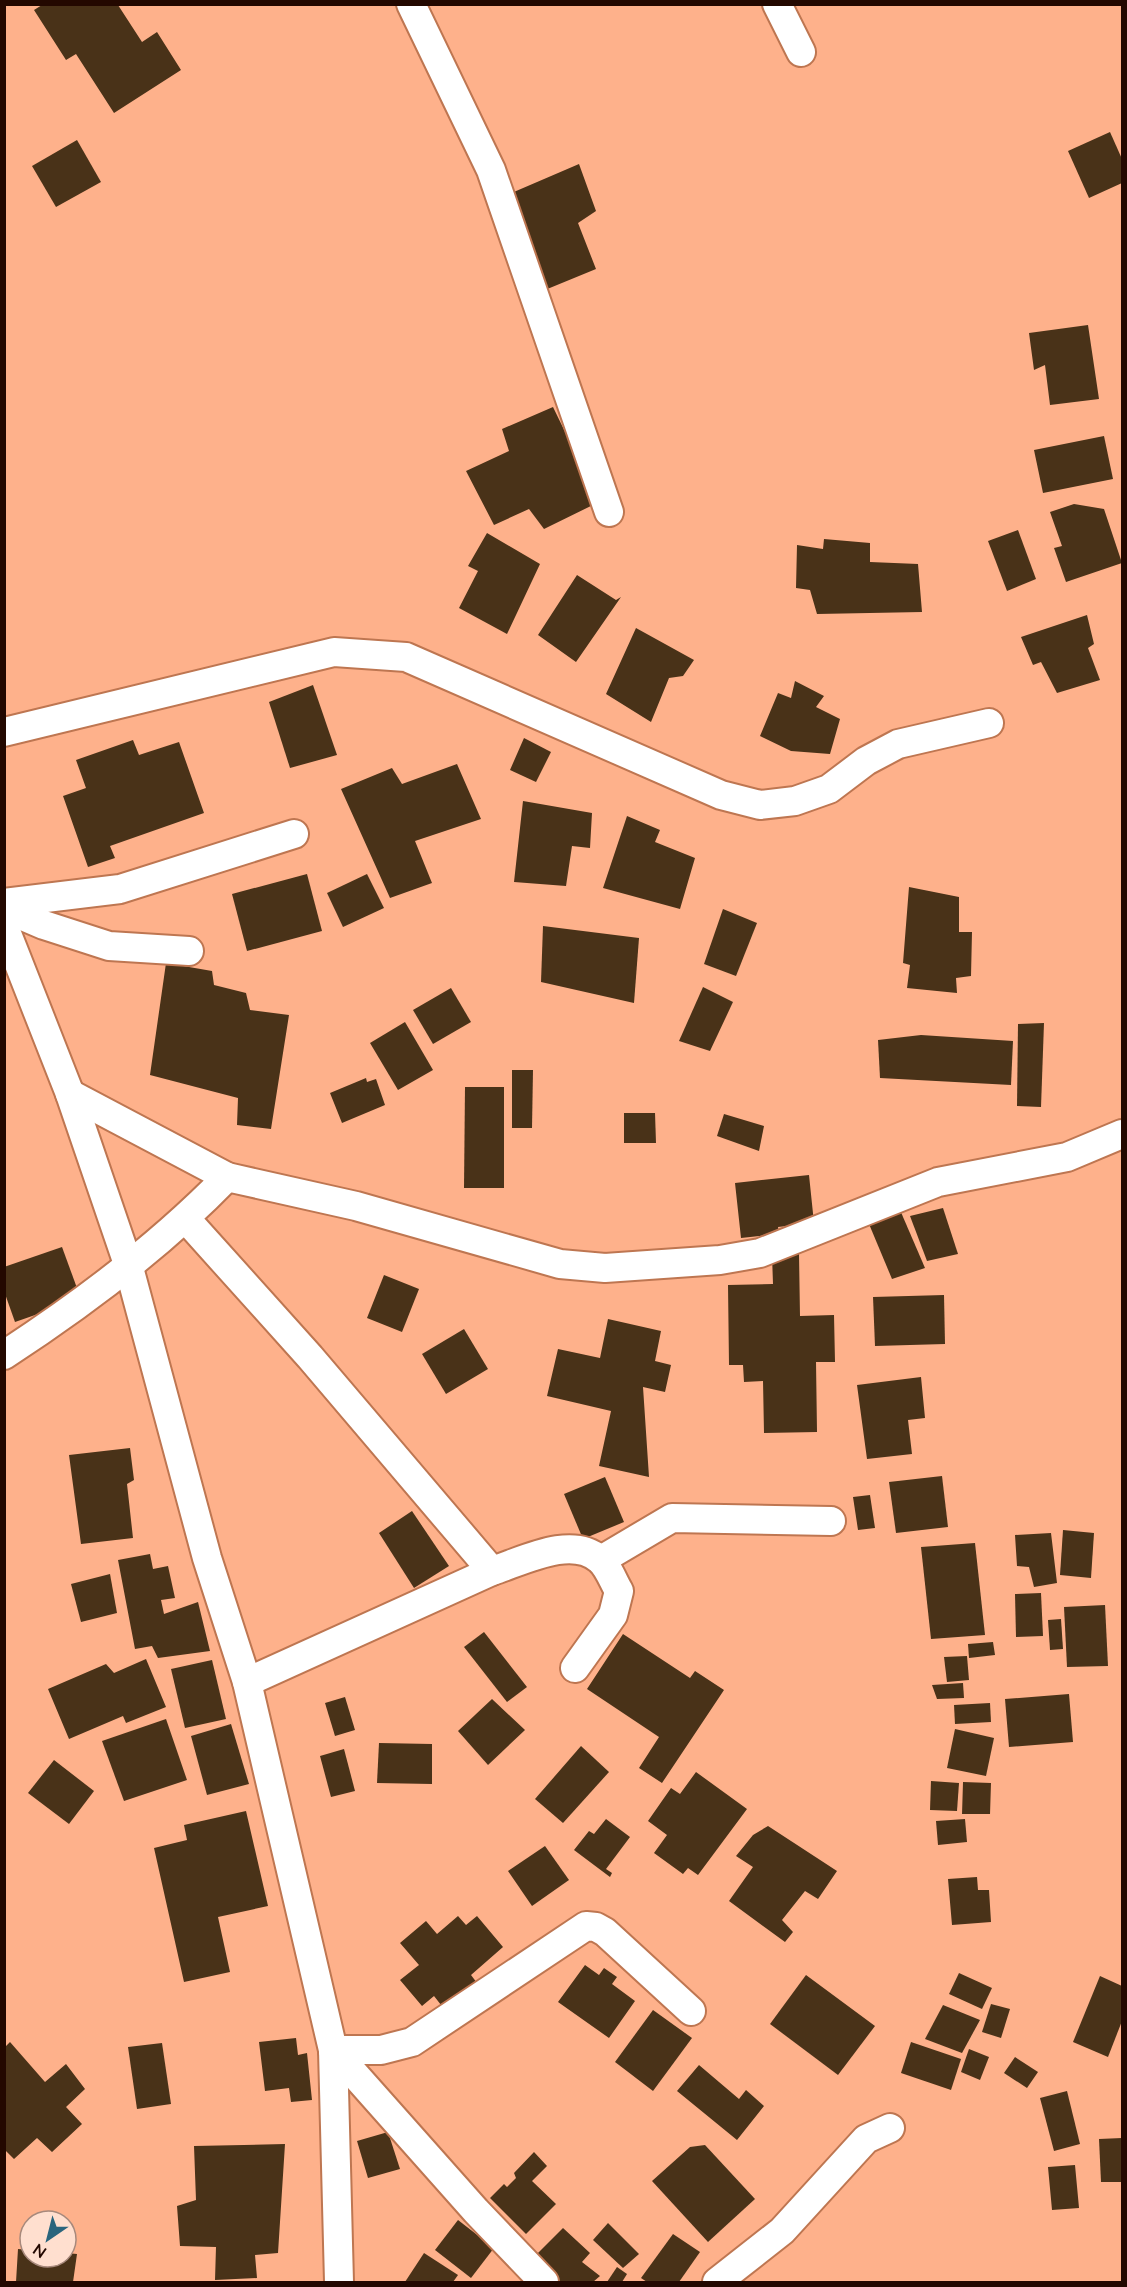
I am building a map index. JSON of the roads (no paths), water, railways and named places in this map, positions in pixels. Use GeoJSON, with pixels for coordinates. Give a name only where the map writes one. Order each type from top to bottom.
{"type":"FeatureCollection","features":[{"type":"Feature","properties":{"kind":"street"},"geometry":{"type":"LineString","coordinates":[[411,4],[491,170],[609,512]]}},
{"type":"Feature","properties":{"kind":"street"},"geometry":{"type":"LineString","coordinates":[[777,4],[801,51]]}},
{"type":"Feature","properties":{"kind":"street"},"geometry":{"type":"LineString","coordinates":[[4,732],[334,652],[367,652],[406,657],[721,795],[760,805],[795,801],[829,789],[866,761],[898,744],[988,723]]}},
{"type":"Feature","properties":{"kind":"street"},"geometry":{"type":"LineString","coordinates":[[4,903],[120,889],[294,834]]}},
{"type":"Feature","properties":{"kind":"street"},"geometry":{"type":"LineString","coordinates":[[4,908],[44,925],[110,946],[189,951]]}},
{"type":"Feature","properties":{"kind":"street"},"geometry":{"type":"LineString","coordinates":[[4,926],[70,1094],[128,1264],[207,1558],[247,1682],[333,2050],[339,2283]]}},
{"type":"Feature","properties":{"kind":"street"},"geometry":{"type":"LineString","coordinates":[[70,1094],[227,1177],[356,1206],[560,1264],[605,1268],[720,1260],[760,1253],[938,1182],[1067,1157],[1122,1134]]}},
{"type":"Feature","properties":{"kind":"street"},"geometry":{"type":"LineString","coordinates":[[4,1356],[98,1291],[128,1264],[186,1219],[227,1177]]}},
{"type":"Feature","properties":{"kind":"street"},"geometry":{"type":"LineString","coordinates":[[186,1219],[310,1357],[492,1571]]}},
{"type":"Feature","properties":{"kind":"street"},"geometry":{"type":"LineString","coordinates":[[601,1560],[672,1518],[831,1521]]}},
{"type":"Feature","properties":{"kind":"street"},"geometry":{"type":"LineString","coordinates":[[247,1682],[492,1571],[557,1550],[584,1549],[601,1560],[619,1591],[613,1615],[575,1668]]}},
{"type":"Feature","properties":{"kind":"street"},"geometry":{"type":"LineString","coordinates":[[333,2050],[381,2050],[412,2042],[586,1926],[596,1927],[605,1932],[691,2012]]}},
{"type":"Feature","properties":{"kind":"street"},"geometry":{"type":"LineString","coordinates":[[333,2050],[476,2211],[544,2283]]}},
{"type":"Feature","properties":{"kind":"street"},"geometry":{"type":"LineString","coordinates":[[717,2283],[782,2231],[866,2139],[890,2128]]}}]}
